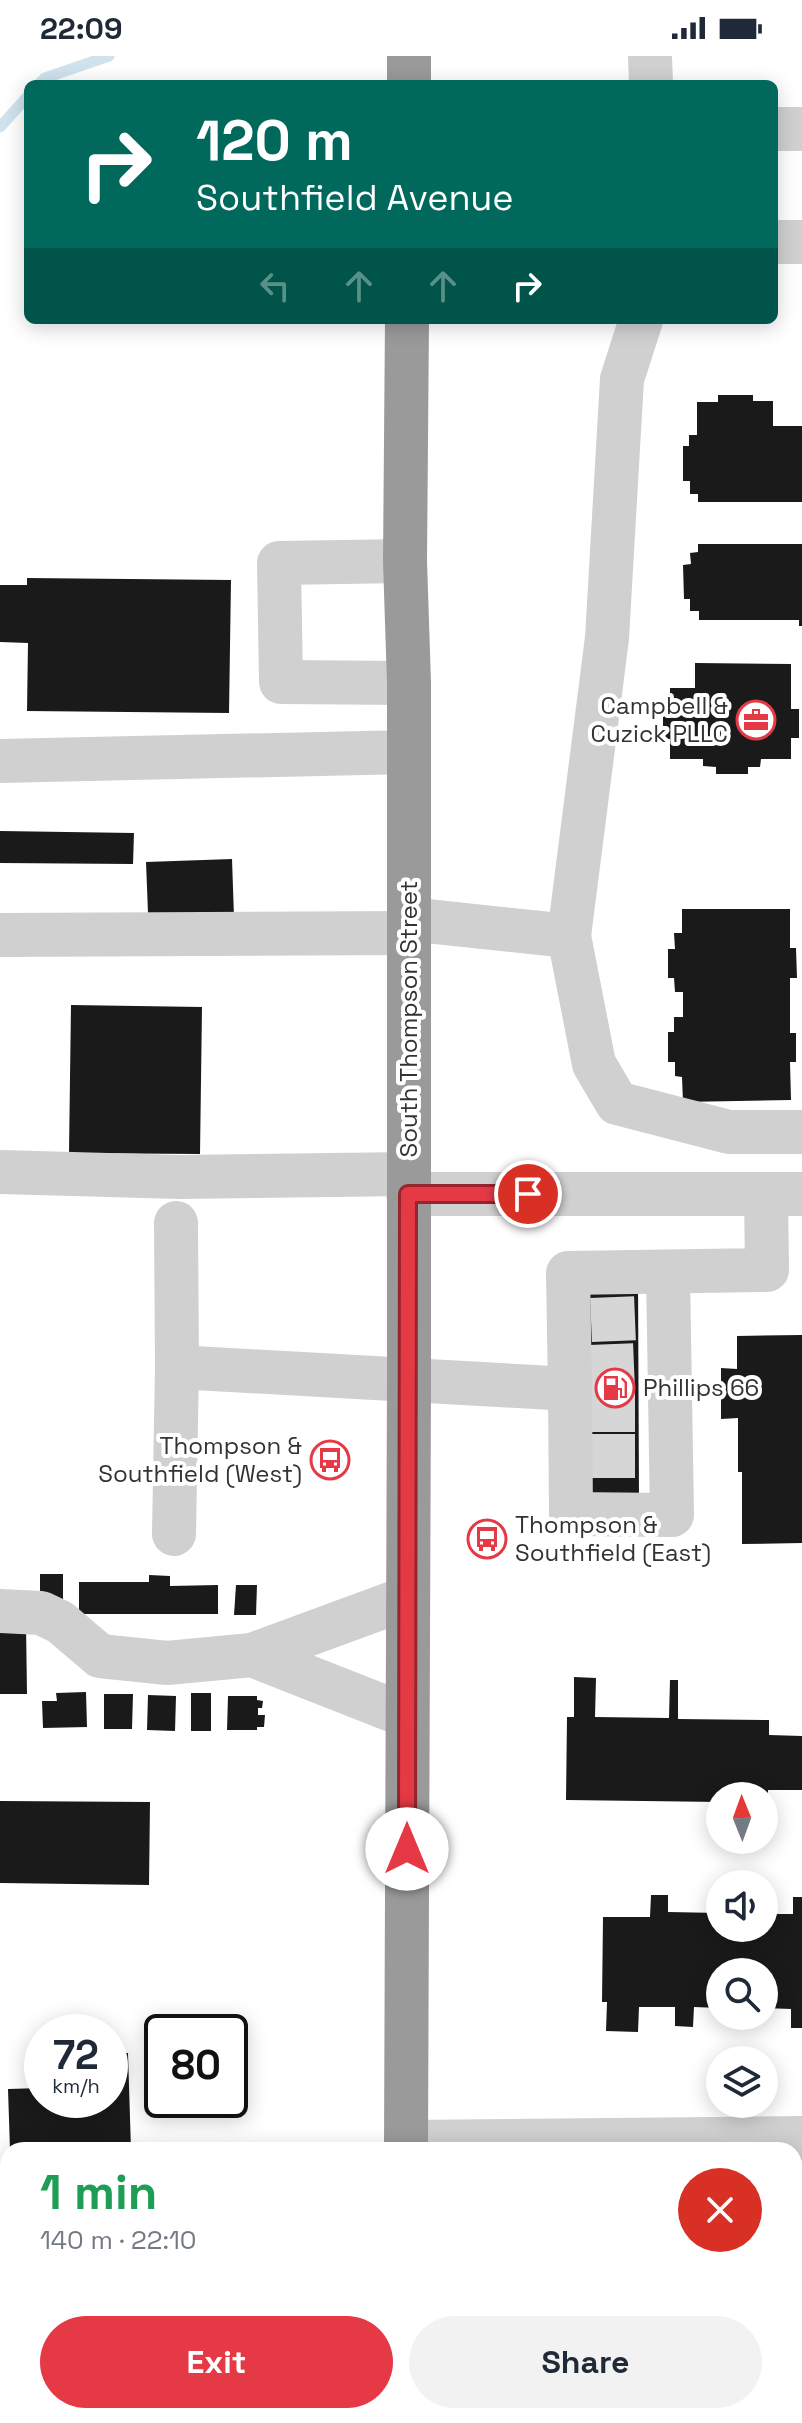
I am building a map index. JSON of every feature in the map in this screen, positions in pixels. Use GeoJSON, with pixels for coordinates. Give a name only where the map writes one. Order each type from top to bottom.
{"type":"FeatureCollection","features":[{"type":"Feature","properties":{"kind":"highway"},"geometry":{"type":"LineString","coordinates":[[409,56],[409,80]]}},
{"type":"Feature","properties":{"kind":"highway","name":"South Thompson Street"},"geometry":{"type":"LineString","coordinates":[[406,2142],[409,1381],[409,683],[405,561],[407,324]]}},
{"type":"Feature","properties":{"kind":"street"},"geometry":{"type":"LineString","coordinates":[[650,56],[651,80]]}},
{"type":"Feature","properties":{"kind":"street"},"geometry":{"type":"LineString","coordinates":[[778,129],[802,129]]}},
{"type":"Feature","properties":{"kind":"street"},"geometry":{"type":"LineString","coordinates":[[778,242],[802,242]]}},
{"type":"Feature","properties":{"kind":"street"},"geometry":{"type":"LineString","coordinates":[[640,324],[622,379],[607,638],[569,936],[594,1064],[617,1103],[729,1132],[802,1132]]}},
{"type":"Feature","properties":{"kind":"street"},"geometry":{"type":"LineString","coordinates":[[405,561],[279,563],[281,682],[409,683]]}},
{"type":"Feature","properties":{"kind":"street"},"geometry":{"type":"LineString","coordinates":[[0,761],[409,752]]}},
{"type":"Feature","properties":{"kind":"street"},"geometry":{"type":"LineString","coordinates":[[0,935],[409,926],[569,936]]}},
{"type":"Feature","properties":{"kind":"street"},"geometry":{"type":"LineString","coordinates":[[0,1172],[784,1194],[785,1270],[568,1273],[580,1320],[580,1456],[571,1514],[672,1515],[655,1456],[654,1410],[654,1318],[668,1272]]}},
{"type":"Feature","properties":{"kind":"street"},"geometry":{"type":"LineString","coordinates":[[174,1534],[176,1223]]}},
{"type":"Feature","properties":{"kind":"street"},"geometry":{"type":"LineString","coordinates":[[177,1367],[578,1388]]}},
{"type":"Feature","properties":{"kind":"street"},"geometry":{"type":"LineString","coordinates":[[0,1611],[41,1613],[60,1622],[100,1656],[167,1663],[252,1655],[407,1598]]}},
{"type":"Feature","properties":{"kind":"street"},"geometry":{"type":"LineString","coordinates":[[252,1655],[407,1716]]}},
{"type":"Feature","properties":{"kind":"street"},"geometry":{"type":"LineString","coordinates":[[664,2142],[802,2138]]}},
{"type":"Feature","properties":{"kind":"building"},"geometry":{"type":"Polygon","coordinates":[[[718,395],[753,395],[753,401],[773,401],[773,426],[802,426],[802,502],[698,502],[698,494],[690,494],[690,481],[683,481],[683,446],[689,446],[689,435],[697,435],[697,402],[718,402],[718,395]]]}},
{"type":"Feature","properties":{"kind":"building"},"geometry":{"type":"Polygon","coordinates":[[[698,544],[802,544],[802,626],[799,626],[799,620],[699,620],[699,611],[690,611],[690,599],[684,599],[683,565],[691,564],[690,553],[698,552],[698,544]]]}},
{"type":"Feature","properties":{"kind":"building"},"geometry":{"type":"Polygon","coordinates":[[[27,578],[231,580],[229,713],[27,711],[28,643],[0,642],[0,585],[27,585],[27,578]]]}},
{"type":"Feature","properties":{"kind":"building"},"geometry":{"type":"Polygon","coordinates":[[[695,663],[791,664],[791,709],[799,709],[799,738],[791,738],[791,759],[761,759],[760,767],[748,767],[748,774],[716,774],[716,767],[703,766],[703,759],[670,759],[670,739],[663,739],[663,707],[670,707],[670,688],[695,688],[695,663]]]}},
{"type":"Feature","properties":{"kind":"building"},"geometry":{"type":"Polygon","coordinates":[[[0,831],[134,833],[133,864],[0,863],[0,831]]]}},
{"type":"Feature","properties":{"kind":"building"},"geometry":{"type":"Polygon","coordinates":[[[232,859],[234,917],[148,913],[146,862],[232,859]]]}},
{"type":"Feature","properties":{"kind":"building"},"geometry":{"type":"Polygon","coordinates":[[[682,909],[790,909],[790,948],[796,948],[797,978],[790,978],[790,1033],[796,1033],[796,1062],[790,1062],[791,1100],[683,1102],[682,1077],[675,1076],[675,1062],[668,1062],[668,1032],[674,1032],[674,1017],[683,1017],[683,992],[675,992],[674,978],[668,978],[668,949],[675,949],[674,933],[682,933],[682,909]]]}},
{"type":"Feature","properties":{"kind":"building"},"geometry":{"type":"Polygon","coordinates":[[[71,1005],[202,1007],[200,1154],[69,1153],[71,1005]]]}},
{"type":"Feature","properties":{"kind":"building","name":"Phillips 66"},"geometry":{"type":"Polygon","coordinates":[[[590,1279],[638,1279],[639,1501],[591,1500],[590,1279]]]}},
{"type":"Feature","properties":{"kind":"building"},"geometry":{"type":"Polygon","coordinates":[[[802,1335],[802,1543],[742,1544],[738,1418],[721,1419],[721,1368],[737,1369],[737,1336],[802,1335]]]}},
{"type":"Feature","properties":{"kind":"building"},"geometry":{"type":"Polygon","coordinates":[[[40,1574],[63,1574],[63,1608],[40,1608],[40,1574]]]}},
{"type":"Feature","properties":{"kind":"building"},"geometry":{"type":"Polygon","coordinates":[[[149,1575],[170,1576],[170,1586],[218,1585],[218,1614],[79,1614],[79,1582],[149,1582],[149,1575]]]}},
{"type":"Feature","properties":{"kind":"building"},"geometry":{"type":"Polygon","coordinates":[[[236,1585],[257,1585],[256,1615],[234,1615],[236,1585]]]}},
{"type":"Feature","properties":{"kind":"building"},"geometry":{"type":"Polygon","coordinates":[[[0,1623],[26,1624],[27,1694],[0,1694],[0,1623]]]}},
{"type":"Feature","properties":{"kind":"building"},"geometry":{"type":"Polygon","coordinates":[[[574,1677],[596,1678],[595,1717],[669,1718],[670,1680],[678,1680],[678,1719],[769,1720],[769,1735],[802,1736],[802,1790],[778,1790],[778,1782],[706,1782],[706,1802],[566,1800],[567,1717],[574,1717],[574,1677]]]}},
{"type":"Feature","properties":{"kind":"building"},"geometry":{"type":"Polygon","coordinates":[[[86,1692],[87,1727],[43,1728],[42,1701],[57,1701],[56,1693],[86,1692]]]}},
{"type":"Feature","properties":{"kind":"building"},"geometry":{"type":"Polygon","coordinates":[[[191,1693],[211,1693],[211,1731],[191,1731],[191,1693]]]}},
{"type":"Feature","properties":{"kind":"building"},"geometry":{"type":"Polygon","coordinates":[[[104,1694],[133,1694],[132,1729],[104,1729],[104,1694]]]}},
{"type":"Feature","properties":{"kind":"building"},"geometry":{"type":"Polygon","coordinates":[[[148,1695],[176,1696],[175,1731],[147,1730],[148,1695]]]}},
{"type":"Feature","properties":{"kind":"building"},"geometry":{"type":"Polygon","coordinates":[[[228,1696],[257,1696],[257,1700],[263,1701],[258,1715],[265,1715],[264,1727],[257,1727],[257,1730],[227,1730],[228,1696]]]}},
{"type":"Feature","properties":{"kind":"building"},"geometry":{"type":"Polygon","coordinates":[[[0,1801],[150,1802],[149,1885],[0,1883],[0,1801]]]}},
{"type":"Feature","properties":{"kind":"building"},"geometry":{"type":"Polygon","coordinates":[[[651,1895],[668,1895],[668,1912],[706,1913],[706,1942],[778,1942],[778,1914],[793,1914],[793,1897],[802,1897],[802,2028],[791,2028],[791,2009],[778,2009],[778,1958],[706,1958],[706,2007],[694,2007],[693,2027],[675,2026],[675,2007],[639,2007],[638,2032],[606,2031],[607,2002],[602,2002],[603,1917],[650,1917],[651,1895]]]}},
{"type":"Feature","properties":{"kind":"building"},"geometry":{"type":"Polygon","coordinates":[[[128,2053],[131,2142],[10,2142],[8,2089],[24,2089],[24,2118],[128,2118],[128,2053]]]}},
{"type":"Feature","properties":{"kind":"waterway"},"geometry":{"type":"LineString","coordinates":[[43,80],[109,56]]}},
{"type":"Feature","properties":{"kind":"waterway"},"geometry":{"type":"LineString","coordinates":[[0,127],[24,100]]}},
{"type":"Feature","properties":{"kind":"tunnel"},"geometry":{"type":"LineString","coordinates":[[591,1320],[639,1318]]}},
{"type":"Feature","properties":{"kind":"tunnel"},"geometry":{"type":"LineString","coordinates":[[590,1367],[638,1365]]}},
{"type":"Feature","properties":{"kind":"tunnel"},"geometry":{"type":"LineString","coordinates":[[591,1410],[639,1410]]}},
{"type":"Feature","properties":{"kind":"tunnel"},"geometry":{"type":"LineString","coordinates":[[591,1456],[639,1456]]}},
{"type":"Feature","properties":{"kind":"place","name":"Campbell & Cuzick PLLC"},"geometry":{"type":"Point","coordinates":[756,720]}},
{"type":"Feature","properties":{"kind":"place","name":"Phillips 66"},"geometry":{"type":"Point","coordinates":[615,1388]}},
{"type":"Feature","properties":{"kind":"place","name":"Thompson & Southfield (West)"},"geometry":{"type":"Point","coordinates":[330,1460]}},
{"type":"Feature","properties":{"kind":"place","name":"Thompson & Southfield (East)"},"geometry":{"type":"Point","coordinates":[487,1539]}},
{"type":"Feature","properties":{"kind":"route"},"geometry":{"type":"LineString","coordinates":[[407,1849],[408,1194],[528,1194]]}}]}
